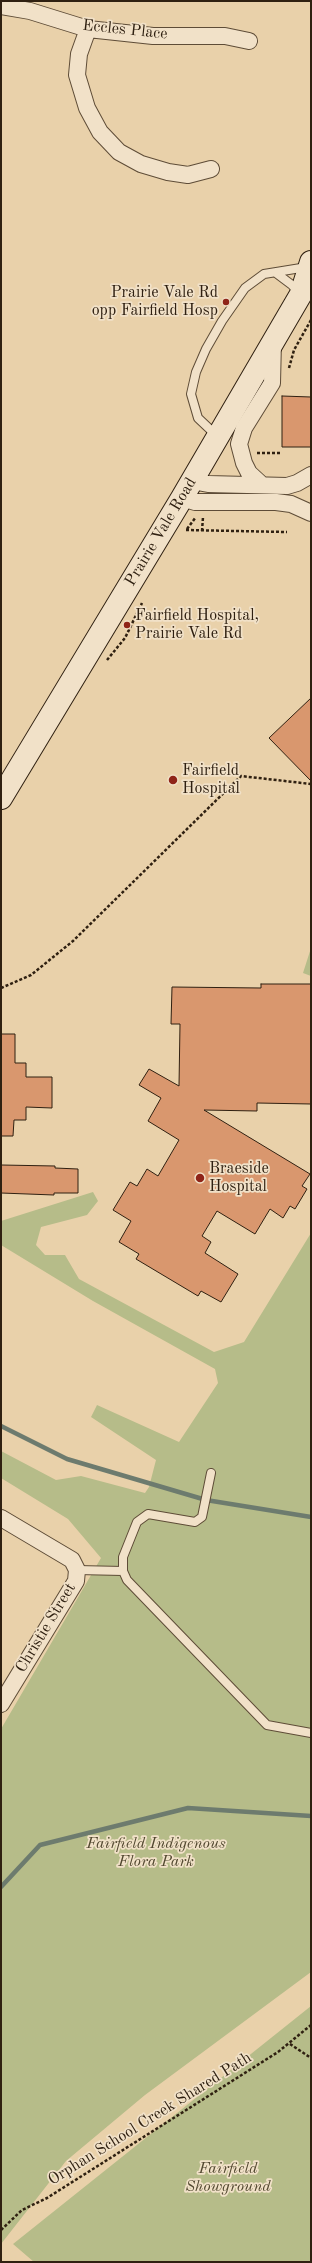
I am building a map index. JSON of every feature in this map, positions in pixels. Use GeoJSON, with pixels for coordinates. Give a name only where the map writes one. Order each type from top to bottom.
{"type":"FeatureCollection","features":[{"type":"Feature","properties":{"kind":"main road","name":"Prairie Vale Road"},"geometry":{"type":"LineString","coordinates":[[1,798],[187,490],[301,294],[310,264]]}},
{"type":"Feature","properties":{"kind":"street","name":"Eccles Place"},"geometry":{"type":"LineString","coordinates":[[3,4],[30,10],[88,29],[153,36],[225,36],[249,41]]}},
{"type":"Feature","properties":{"kind":"street"},"geometry":{"type":"LineString","coordinates":[[88,29],[79,54],[77,75],[87,108],[100,132],[119,152],[141,164],[168,172],[188,175],[211,169]]}},
{"type":"Feature","properties":{"kind":"street"},"geometry":{"type":"LineString","coordinates":[[262,485],[249,473],[239,444],[244,428],[272,383],[274,339]]}},
{"type":"Feature","properties":{"kind":"street"},"geometry":{"type":"LineString","coordinates":[[311,475],[297,483],[287,486],[204,484],[187,490],[195,502],[276,502],[291,504],[311,513]]}},
{"type":"Feature","properties":{"kind":"street","name":"Christie Street"},"geometry":{"type":"LineString","coordinates":[[1,1518],[72,1560],[77,1570],[76,1581],[1,1704]]}},
{"type":"Feature","properties":{"kind":"lane"},"geometry":{"type":"LineString","coordinates":[[218,437],[198,418],[191,394],[196,372],[206,349],[222,321],[245,288],[264,274],[276,273],[310,264]]}},
{"type":"Feature","properties":{"kind":"lane"},"geometry":{"type":"LineString","coordinates":[[276,273],[292,284],[301,294]]}},
{"type":"Feature","properties":{"kind":"lane"},"geometry":{"type":"LineString","coordinates":[[211,1473],[202,1516],[195,1522],[148,1514],[137,1522],[123,1557],[123,1571],[127,1580],[267,1725],[311,1733]]}},
{"type":"Feature","properties":{"kind":"lane"},"geometry":{"type":"LineString","coordinates":[[77,1570],[123,1571]]}},
{"type":"Feature","properties":{"kind":"path"},"geometry":{"type":"LineString","coordinates":[[256,453],[282,453]]}},
{"type":"Feature","properties":{"kind":"path"},"geometry":{"type":"LineString","coordinates":[[202,531],[203,510]]}},
{"type":"Feature","properties":{"kind":"path"},"geometry":{"type":"LineString","coordinates":[[186,530],[287,532]]}},
{"type":"Feature","properties":{"kind":"path"},"geometry":{"type":"LineString","coordinates":[[1,988],[31,975],[69,944],[241,776],[311,784]]}},
{"type":"Feature","properties":{"kind":"path","name":"Orphan School Creek Shared Path"},"geometry":{"type":"LineString","coordinates":[[1,2230],[22,2210],[53,2194],[290,2044],[311,2025]]}},
{"type":"Feature","properties":{"kind":"path"},"geometry":{"type":"LineString","coordinates":[[290,2044],[311,2058]]}},
{"type":"Feature","properties":{"kind":"green space"},"geometry":{"type":"Polygon","coordinates":[[[311,948],[311,976],[303,973],[311,948]]]}},
{"type":"Feature","properties":{"kind":"green space","name":"Fairfield Indigenous Flora Park"},"geometry":{"type":"Polygon","coordinates":[[[93,1192],[98,1201],[87,1215],[41,1227],[36,1245],[45,1255],[65,1255],[79,1279],[214,1352],[244,1342],[311,1233],[311,1972],[145,2095],[66,2161],[1,2244],[1,1729],[101,1558],[68,1519],[1,1478],[1,1451],[56,1480],[81,1476],[145,1493],[149,1487],[156,1460],[91,1417],[97,1405],[179,1442],[218,1383],[215,1369],[93,1301],[1,1245],[1,1221],[93,1192]]]}},
{"type":"Feature","properties":{"kind":"green space","name":"Fairfield Showground"},"geometry":{"type":"Polygon","coordinates":[[[311,2006],[311,2262],[34,2262],[13,2244],[311,2006]]]}},
{"type":"Feature","properties":{"kind":"building"},"geometry":{"type":"Polygon","coordinates":[[[282,396],[311,397],[311,447],[282,447],[282,396]]]}},
{"type":"Feature","properties":{"kind":"building"},"geometry":{"type":"Polygon","coordinates":[[[311,698],[311,781],[269,738],[311,698]]]}},
{"type":"Feature","properties":{"kind":"building"},"geometry":{"type":"Polygon","coordinates":[[[261,984],[311,984],[311,1104],[257,1103],[257,1111],[204,1110],[310,1174],[302,1186],[307,1189],[295,1209],[290,1206],[283,1218],[270,1209],[255,1234],[217,1211],[202,1236],[211,1242],[205,1253],[238,1274],[221,1302],[201,1291],[198,1296],[136,1259],[139,1254],[119,1242],[131,1221],[113,1210],[130,1182],[137,1186],[147,1169],[158,1176],[179,1140],[148,1121],[161,1098],[139,1085],[149,1069],[179,1086],[180,1024],[171,1024],[172,987],[261,988],[261,984]]]}},
{"type":"Feature","properties":{"kind":"building"},"geometry":{"type":"Polygon","coordinates":[[[1,1034],[15,1034],[15,1063],[26,1063],[26,1077],[52,1077],[52,1108],[26,1107],[26,1120],[14,1120],[13,1136],[1,1136],[1,1034]]]}},
{"type":"Feature","properties":{"kind":"building"},"geometry":{"type":"Polygon","coordinates":[[[1,1165],[55,1166],[55,1168],[78,1169],[78,1193],[54,1193],[54,1195],[1,1193],[1,1165]]]}},
{"type":"Feature","properties":{"kind":"waterway"},"geometry":{"type":"LineString","coordinates":[[1,1426],[67,1459],[206,1500],[311,1517]]}},
{"type":"Feature","properties":{"kind":"waterway"},"geometry":{"type":"LineString","coordinates":[[1,1887],[40,1845],[188,1808],[311,1816]]}},
{"type":"Feature","properties":{"kind":"place","name":"Prairie Vale Rd opp Fairfield Hosp"},"geometry":{"type":"Point","coordinates":[226,302]}},
{"type":"Feature","properties":{"kind":"place","name":"Fairfield Hospital, Prairie Vale Rd"},"geometry":{"type":"Point","coordinates":[127,625]}},
{"type":"Feature","properties":{"kind":"place","name":"Fairfield Hospital"},"geometry":{"type":"Point","coordinates":[173,780]}},
{"type":"Feature","properties":{"kind":"place","name":"Braeside Hospital"},"geometry":{"type":"Point","coordinates":[200,1178]}}]}
